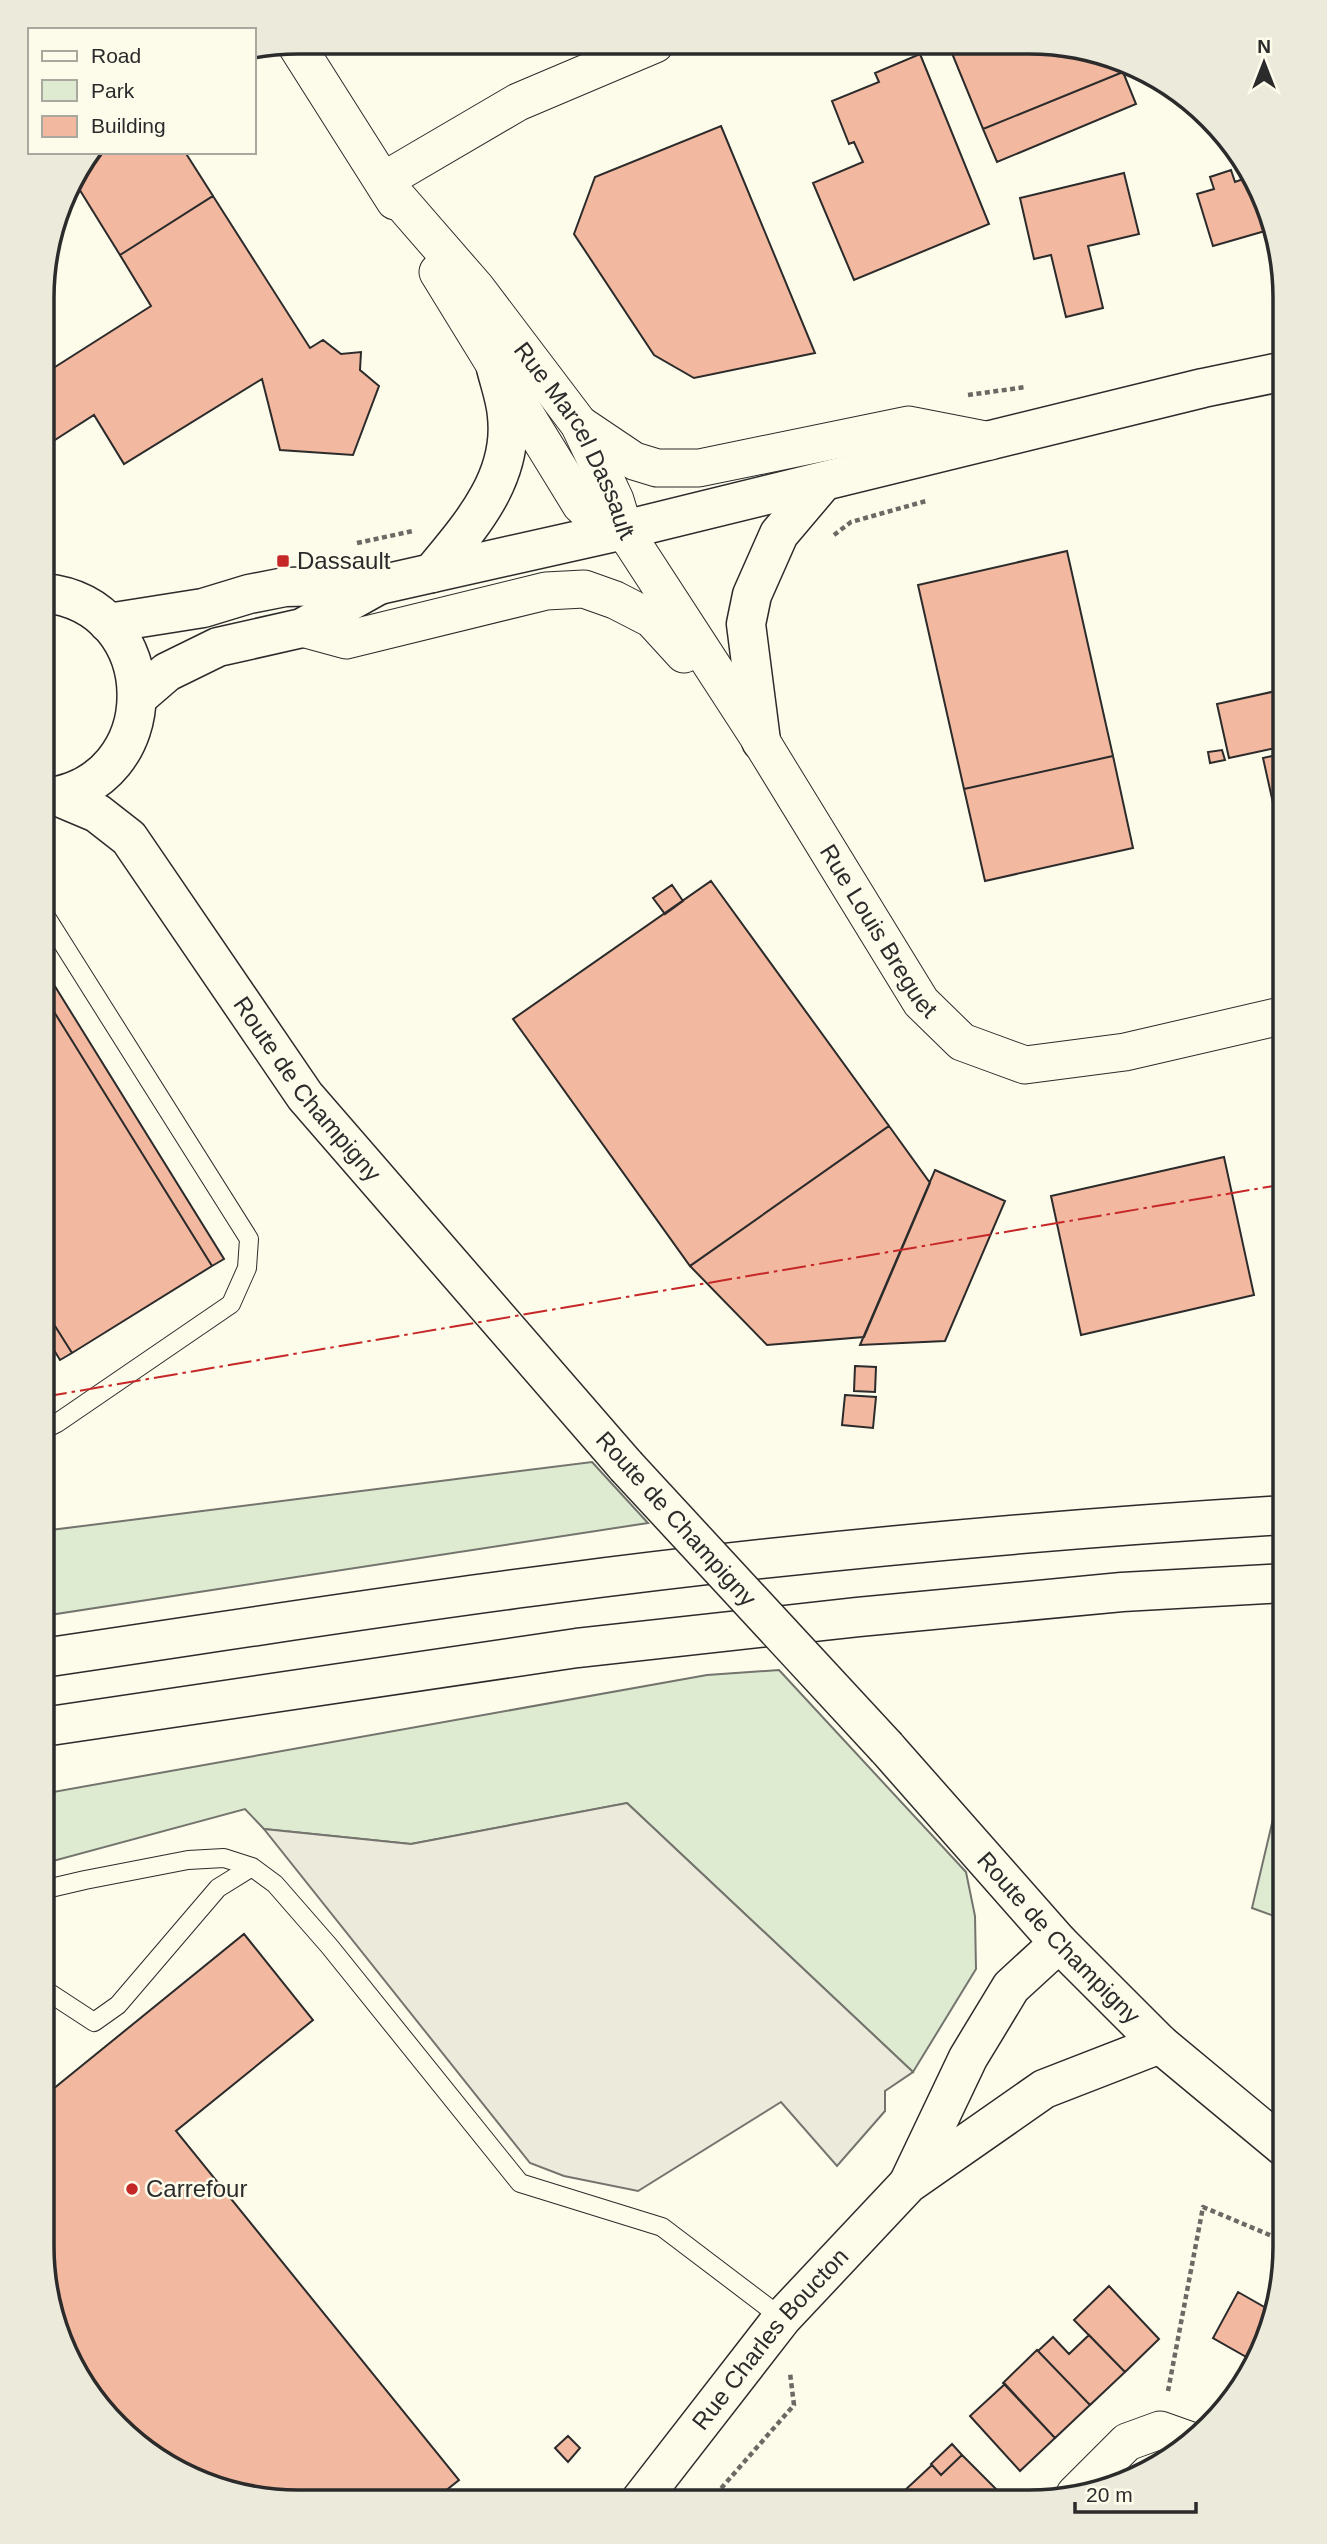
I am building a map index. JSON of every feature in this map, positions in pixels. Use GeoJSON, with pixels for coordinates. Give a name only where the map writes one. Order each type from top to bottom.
{"type":"FeatureCollection","features":[{"type":"Feature","properties":{"kind":"main road"},"geometry":{"type":"LineString","coordinates":[[432,573],[469,528],[495,486],[505,453],[507,416],[496,368]]}},
{"type":"Feature","properties":{"kind":"main road"},"geometry":{"type":"LineString","coordinates":[[108,623],[203,608],[249,594],[285,587],[379,585],[624,530],[1203,388],[1273,373]]}},
{"type":"Feature","properties":{"kind":"main road"},"geometry":{"type":"LineString","coordinates":[[761,741],[746,624],[752,595],[779,534],[823,482]]}},
{"type":"Feature","properties":{"kind":"main road"},"geometry":{"type":"LineString","coordinates":[[138,698],[167,673],[218,648],[302,628],[379,585]]}},
{"type":"Feature","properties":{"kind":"main road"},"geometry":{"type":"LineString","coordinates":[[54,594],[85,606],[108,623],[125,645],[135,670],[138,698],[135,722],[126,745],[111,765],[96,779],[54,797]]}},
{"type":"Feature","properties":{"kind":"main road","name":"Route de Champigny"},"geometry":{"type":"LineString","coordinates":[[111,765],[129,838]]}},
{"type":"Feature","properties":{"kind":"main road","name":"Route de Champigny"},"geometry":{"type":"LineString","coordinates":[[54,799],[97,813],[129,838],[305,1096],[626,1466],[887,1748],[1059,1943],[1160,2044],[1272,2137]]}},
{"type":"Feature","properties":{"kind":"main road"},"geometry":{"type":"LineString","coordinates":[[54,1656],[553,1584],[821,1553],[1114,1525],[1272,1516]]}},
{"type":"Feature","properties":{"kind":"main road"},"geometry":{"type":"LineString","coordinates":[[54,1725],[577,1648],[858,1617],[1122,1592],[1272,1584]]}},
{"type":"Feature","properties":{"kind":"main road","name":"Rue Charles Boucton"},"geometry":{"type":"LineString","coordinates":[[908,2184],[968,2058],[1011,1987],[1059,1943]]}},
{"type":"Feature","properties":{"kind":"main road","name":"Rue Charles Boucton"},"geometry":{"type":"LineString","coordinates":[[649,2490],[782,2318],[908,2184],[1044,2089],[1160,2044]]}},
{"type":"Feature","properties":{"kind":"street","name":"Rue Marcel Dassault"},"geometry":{"type":"LineString","coordinates":[[302,54],[581,505],[594,517],[624,530]]}},
{"type":"Feature","properties":{"kind":"street"},"geometry":{"type":"LineString","coordinates":[[383,181],[518,102],[631,54]]}},
{"type":"Feature","properties":{"kind":"street","name":"Rue Marcel Dassault"},"geometry":{"type":"LineString","coordinates":[[383,181],[475,288],[579,424],[614,500],[624,530]]}},
{"type":"Feature","properties":{"kind":"street"},"geometry":{"type":"LineString","coordinates":[[579,424],[634,461],[657,468],[699,468],[908,425],[990,441]]}},
{"type":"Feature","properties":{"kind":"street","name":"Rue Louis Breguet"},"geometry":{"type":"LineString","coordinates":[[624,530],[761,741],[921,1003],[962,1042],[1025,1065],[1125,1052],[1273,1018]]}},
{"type":"Feature","properties":{"kind":"street"},"geometry":{"type":"LineString","coordinates":[[302,628],[346,640],[546,591],[584,589],[652,619],[675,642],[718,701],[761,741]]}},
{"type":"Feature","properties":{"kind":"street"},"geometry":{"type":"LineString","coordinates":[[1087,2482],[1127,2442],[1176,2435]]}},
{"type":"Feature","properties":{"kind":"lane"},"geometry":{"type":"LineString","coordinates":[[54,929],[249,1238],[247,1268],[231,1304],[54,1424]]}},
{"type":"Feature","properties":{"kind":"lane"},"geometry":{"type":"LineString","coordinates":[[54,1888],[188,1860],[224,1858],[252,1867],[275,1884],[330,1947],[520,2183],[662,2227],[782,2318]]}},
{"type":"Feature","properties":{"kind":"lane"},"geometry":{"type":"LineString","coordinates":[[54,1996],[94,2022],[118,2006],[218,1888],[252,1867]]}},
{"type":"Feature","properties":{"kind":"path"},"geometry":{"type":"LineString","coordinates":[[832,537],[851,522],[938,497]]}},
{"type":"Feature","properties":{"kind":"path"},"geometry":{"type":"LineString","coordinates":[[349,544],[415,530]]}},
{"type":"Feature","properties":{"kind":"path"},"geometry":{"type":"LineString","coordinates":[[1176,2435],[1203,2207],[1272,2236]]}},
{"type":"Feature","properties":{"kind":"path"},"geometry":{"type":"LineString","coordinates":[[720,2490],[794,2405],[782,2318]]}},
{"type":"Feature","properties":{"kind":"green space"},"geometry":{"type":"Polygon","coordinates":[[[592,1462],[648,1523],[54,1614],[54,1530],[592,1462]]]}},
{"type":"Feature","properties":{"kind":"green space"},"geometry":{"type":"Polygon","coordinates":[[[779,1670],[966,1872],[975,1916],[976,1969],[913,2072],[627,1803],[411,1844],[264,1829],[245,1809],[54,1861],[54,1792],[707,1675],[779,1670]]]}},
{"type":"Feature","properties":{"kind":"green space"},"geometry":{"type":"Polygon","coordinates":[[[1272,1823],[1272,1915],[1252,1908],[1272,1823]]]}},
{"type":"Feature","properties":{"kind":"shaded area"},"geometry":{"type":"Polygon","coordinates":[[[627,1803],[913,2072],[885,2091],[885,2111],[837,2166],[781,2102],[638,2191],[564,2176],[530,2163],[264,1829],[411,1844],[627,1803]]]}},
{"type":"Feature","properties":{"kind":"building"},"geometry":{"type":"Polygon","coordinates":[[[920,54],[989,224],[854,280],[813,183],[863,162],[854,142],[849,144],[832,101],[879,82],[875,73],[920,54]]]}},
{"type":"Feature","properties":{"kind":"building"},"geometry":{"type":"Polygon","coordinates":[[[952,54],[1045,55],[1077,59],[1121,73],[983,129],[952,54]]]}},
{"type":"Feature","properties":{"kind":"building"},"geometry":{"type":"Polygon","coordinates":[[[1121,73],[1136,104],[997,162],[983,129],[1121,73]]]}},
{"type":"Feature","properties":{"kind":"building"},"geometry":{"type":"Polygon","coordinates":[[[721,126],[815,353],[694,378],[654,355],[574,234],[595,177],[721,126]]]}},
{"type":"Feature","properties":{"kind":"building"},"geometry":{"type":"Polygon","coordinates":[[[102,154],[186,154],[213,196],[120,255],[80,190],[95,163],[102,154]]]}},
{"type":"Feature","properties":{"kind":"building"},"geometry":{"type":"Polygon","coordinates":[[[1231,170],[1235,182],[1242,180],[1263,232],[1213,246],[1197,194],[1214,189],[1210,177],[1231,170]]]}},
{"type":"Feature","properties":{"kind":"building"},"geometry":{"type":"Polygon","coordinates":[[[1124,173],[1139,234],[1088,246],[1103,308],[1066,317],[1051,255],[1034,259],[1020,198],[1124,173]]]}},
{"type":"Feature","properties":{"kind":"building"},"geometry":{"type":"Polygon","coordinates":[[[213,196],[310,348],[323,340],[341,354],[361,352],[360,370],[379,386],[353,455],[280,450],[262,379],[124,464],[94,415],[54,441],[54,368],[151,306],[120,255],[213,196]]]}},
{"type":"Feature","properties":{"kind":"building"},"geometry":{"type":"Polygon","coordinates":[[[1067,551],[1113,756],[964,789],[918,585],[1067,551]]]}},
{"type":"Feature","properties":{"kind":"building"},"geometry":{"type":"Polygon","coordinates":[[[1273,692],[1273,749],[1229,758],[1217,704],[1273,692]]]}},
{"type":"Feature","properties":{"kind":"building"},"geometry":{"type":"Polygon","coordinates":[[[1222,750],[1225,760],[1210,763],[1208,752],[1222,750]]]}},
{"type":"Feature","properties":{"kind":"building"},"geometry":{"type":"Polygon","coordinates":[[[1113,756],[1133,848],[985,881],[964,789],[1113,756]]]}},
{"type":"Feature","properties":{"kind":"building"},"geometry":{"type":"Polygon","coordinates":[[[1273,756],[1273,802],[1263,758],[1273,756]]]}},
{"type":"Feature","properties":{"kind":"building"},"geometry":{"type":"Polygon","coordinates":[[[711,881],[889,1126],[690,1266],[513,1019],[711,881]]]}},
{"type":"Feature","properties":{"kind":"building"},"geometry":{"type":"Polygon","coordinates":[[[672,885],[683,901],[665,914],[653,898],[672,885]]]}},
{"type":"Feature","properties":{"kind":"building"},"geometry":{"type":"Polygon","coordinates":[[[54,985],[224,1259],[212,1266],[54,1012],[54,985]]]}},
{"type":"Feature","properties":{"kind":"building"},"geometry":{"type":"Polygon","coordinates":[[[54,1012],[212,1266],[72,1353],[54,1324],[54,1012]]]}},
{"type":"Feature","properties":{"kind":"building"},"geometry":{"type":"Polygon","coordinates":[[[889,1126],[930,1183],[864,1337],[767,1345],[690,1266],[889,1126]]]}},
{"type":"Feature","properties":{"kind":"building"},"geometry":{"type":"Polygon","coordinates":[[[1224,1157],[1254,1295],[1081,1335],[1051,1196],[1224,1157]]]}},
{"type":"Feature","properties":{"kind":"building"},"geometry":{"type":"Polygon","coordinates":[[[935,1170],[1005,1201],[945,1341],[860,1345],[935,1170]]]}},
{"type":"Feature","properties":{"kind":"building"},"geometry":{"type":"Polygon","coordinates":[[[54,1324],[72,1353],[60,1360],[54,1350],[54,1324]]]}},
{"type":"Feature","properties":{"kind":"building"},"geometry":{"type":"Polygon","coordinates":[[[855,1366],[876,1367],[875,1392],[854,1391],[855,1366]]]}},
{"type":"Feature","properties":{"kind":"building"},"geometry":{"type":"Polygon","coordinates":[[[845,1395],[876,1397],[873,1428],[842,1425],[845,1395]]]}},
{"type":"Feature","properties":{"kind":"building","name":"Carrefour"},"geometry":{"type":"Polygon","coordinates":[[[244,1934],[313,2020],[176,2131],[459,2480],[446,2490],[266,2488],[220,2477],[190,2465],[137,2429],[115,2407],[79,2354],[59,2294],[54,2246],[54,2088],[244,1934]]]}},
{"type":"Feature","properties":{"kind":"building"},"geometry":{"type":"Polygon","coordinates":[[[1109,2286],[1159,2339],[1125,2372],[1074,2320],[1109,2286]]]}},
{"type":"Feature","properties":{"kind":"building"},"geometry":{"type":"Polygon","coordinates":[[[1238,2292],[1264,2307],[1246,2357],[1213,2338],[1238,2292]]]}},
{"type":"Feature","properties":{"kind":"building"},"geometry":{"type":"Polygon","coordinates":[[[1089,2335],[1125,2372],[1090,2405],[1038,2351],[1053,2337],[1069,2354],[1089,2335]]]}},
{"type":"Feature","properties":{"kind":"building"},"geometry":{"type":"Polygon","coordinates":[[[1037,2350],[1090,2405],[1055,2438],[1003,2383],[1037,2350]]]}},
{"type":"Feature","properties":{"kind":"building"},"geometry":{"type":"Polygon","coordinates":[[[1005,2384],[1055,2438],[1020,2471],[970,2416],[1005,2384]]]}},
{"type":"Feature","properties":{"kind":"building"},"geometry":{"type":"Polygon","coordinates":[[[568,2436],[580,2448],[568,2462],[555,2448],[568,2436]]]}},
{"type":"Feature","properties":{"kind":"building"},"geometry":{"type":"Polygon","coordinates":[[[952,2444],[962,2455],[941,2475],[931,2464],[952,2444]]]}},
{"type":"Feature","properties":{"kind":"building"},"geometry":{"type":"Polygon","coordinates":[[[962,2455],[997,2490],[905,2490],[932,2465],[941,2475],[962,2455]]]}},
{"type":"Feature","properties":{"kind":"power"},"geometry":{"type":"LineString","coordinates":[[54,1395],[1273,1186]]}},
{"type":"Feature","properties":{"kind":"place","name":"Dassault"},"geometry":{"type":"Point","coordinates":[283,561]}},
{"type":"Feature","properties":{"kind":"place","name":"Carrefour"},"geometry":{"type":"Point","coordinates":[132,2189]}}]}
